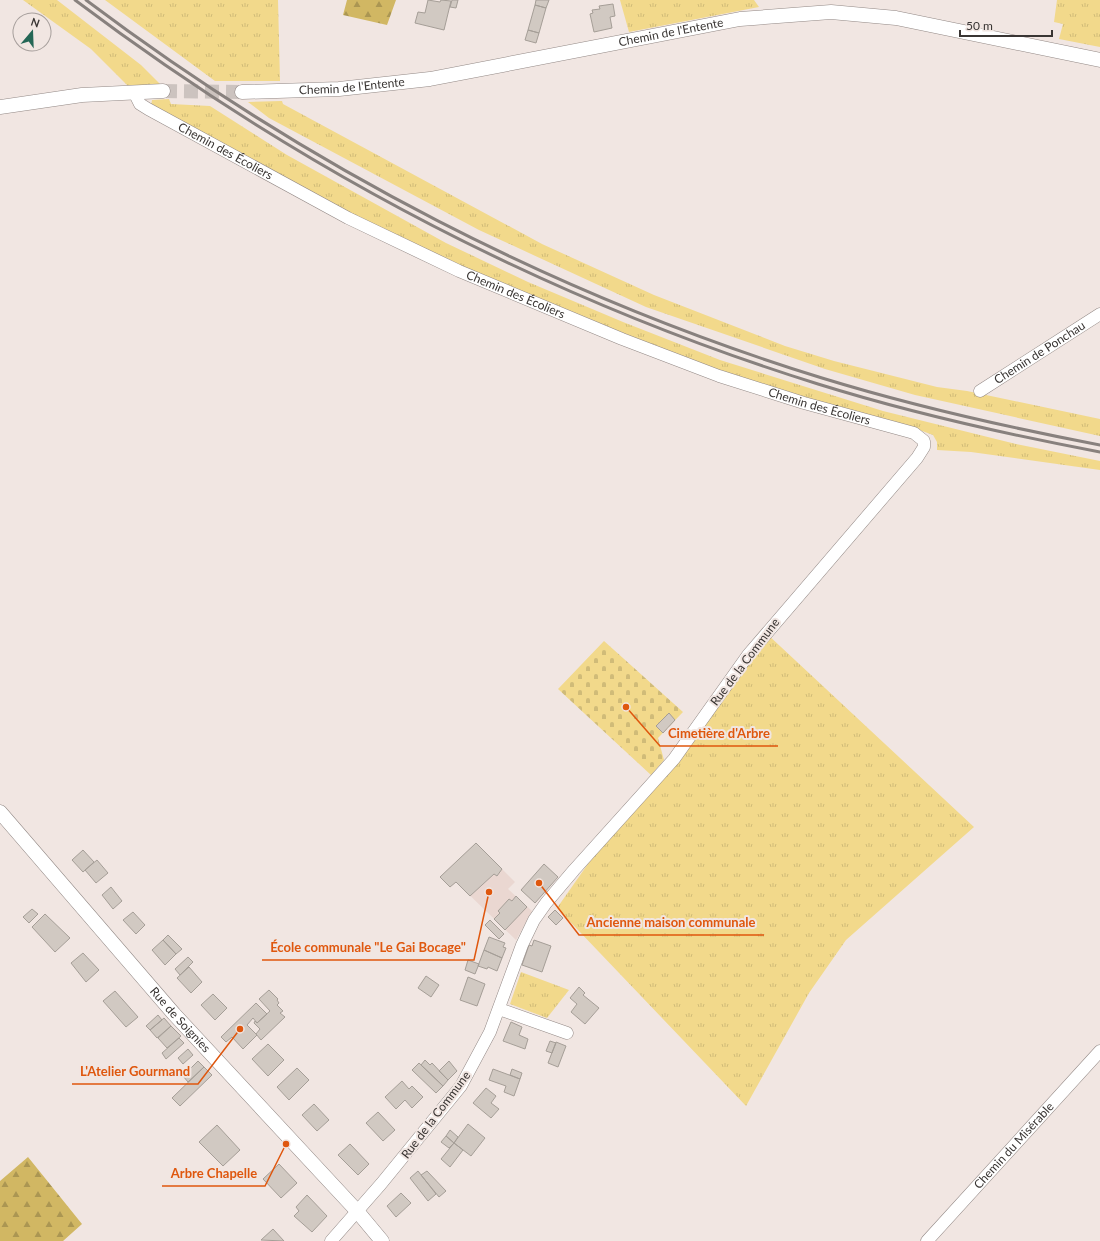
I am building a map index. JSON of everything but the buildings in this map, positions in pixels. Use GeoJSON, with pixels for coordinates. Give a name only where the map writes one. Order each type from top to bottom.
{"type":"FeatureCollection","features":[{"type":"Feature","properties":{"kind":"street","name":"Chemin de l'Entente"},"geometry":{"type":"LineString","coordinates":[[242,92],[339,90],[430,79],[740,19],[832,12],[896,18],[1100,60]]}},
{"type":"Feature","properties":{"kind":"street"},"geometry":{"type":"LineString","coordinates":[[0,106],[82,95],[163,91]]}},
{"type":"Feature","properties":{"kind":"street","name":"Chemin des Écoliers"},"geometry":{"type":"LineString","coordinates":[[134,92],[140,104],[148,109],[348,218],[452,268],[698,369],[804,403],[914,433],[924,441]]}},
{"type":"Feature","properties":{"kind":"street","name":"Chemin de Ponchau"},"geometry":{"type":"LineString","coordinates":[[980,391],[1100,314]]}},
{"type":"Feature","properties":{"kind":"street","name":"Rue de la Commune"},"geometry":{"type":"LineString","coordinates":[[331,1241],[381,1184],[461,1086],[484,1045],[499,1009],[522,945],[534,920],[546,903],[578,865],[674,759],[748,655],[917,458],[924,447],[924,441]]}},
{"type":"Feature","properties":{"kind":"street","name":"Rue de Soignies"},"geometry":{"type":"LineString","coordinates":[[0,812],[174,1014],[357,1211],[382,1241]]}},
{"type":"Feature","properties":{"kind":"street"},"geometry":{"type":"LineString","coordinates":[[499,1009],[567,1033]]}},
{"type":"Feature","properties":{"kind":"street","name":"Chemin du Misérable"},"geometry":{"type":"LineString","coordinates":[[927,1241],[1100,1051]]}},
{"type":"Feature","properties":{"kind":"shaded area"},"geometry":{"type":"Polygon","coordinates":[[[476,843],[515,882],[508,889],[532,911],[516,940],[456,882],[450,887],[440,877],[476,843]]]}},
{"type":"Feature","properties":{"kind":"green space"},"geometry":{"type":"Polygon","coordinates":[[[23,0],[57,0],[141,65],[162,86],[130,88],[91,49],[52,21],[52,12],[40,12],[23,0]]]}},
{"type":"Feature","properties":{"kind":"green space"},"geometry":{"type":"Polygon","coordinates":[[[105,0],[278,0],[280,81],[215,81],[105,0]]]}},
{"type":"Feature","properties":{"kind":"green space"},"geometry":{"type":"Polygon","coordinates":[[[347,0],[396,0],[387,25],[343,15],[347,0]]]}},
{"type":"Feature","properties":{"kind":"green space"},"geometry":{"type":"Polygon","coordinates":[[[620,0],[754,0],[759,7],[629,32],[620,0]]]}},
{"type":"Feature","properties":{"kind":"green space"},"geometry":{"type":"Polygon","coordinates":[[[1057,0],[1100,0],[1100,47],[1059,39],[1063,24],[1054,22],[1057,0]]]}},
{"type":"Feature","properties":{"kind":"green space"},"geometry":{"type":"Polygon","coordinates":[[[169,99],[171,104],[210,106],[287,155],[446,243],[528,282],[623,322],[720,360],[883,411],[1016,444],[1100,461],[1100,470],[971,452],[937,450],[937,442],[933,435],[906,425],[797,398],[715,371],[454,263],[353,216],[151,106],[152,100],[169,99]]]}},
{"type":"Feature","properties":{"kind":"green space"},"geometry":{"type":"Polygon","coordinates":[[[282,101],[283,104],[542,244],[654,295],[785,346],[834,361],[937,387],[967,391],[1100,419],[1100,436],[915,395],[825,369],[646,307],[479,230],[269,118],[248,102],[282,101]]]}},
{"type":"Feature","properties":{"kind":"green space"},"geometry":{"type":"Polygon","coordinates":[[[766,633],[974,827],[846,940],[809,993],[746,1106],[557,908],[616,824],[766,633]]]}},
{"type":"Feature","properties":{"kind":"green space"},"geometry":{"type":"Polygon","coordinates":[[[604,641],[683,712],[658,738],[664,760],[651,775],[558,689],[604,641]]]}},
{"type":"Feature","properties":{"kind":"green space"},"geometry":{"type":"Polygon","coordinates":[[[521,972],[569,990],[547,1018],[510,1004],[521,972]]]}},
{"type":"Feature","properties":{"kind":"green space"},"geometry":{"type":"Polygon","coordinates":[[[28,1157],[82,1224],[63,1241],[0,1241],[0,1181],[28,1157]]]}},
{"type":"Feature","properties":{"kind":"tunnel"},"geometry":{"type":"LineString","coordinates":[[163,91],[242,92]]}},
{"type":"Feature","properties":{"kind":"railway"},"geometry":{"type":"LineString","coordinates":[[75,0],[161,62],[249,120],[338,174],[430,224],[523,270],[619,312],[717,350],[818,384],[853,395],[958,422],[1100,452]]}},
{"type":"Feature","properties":{"kind":"railway"},"geometry":{"type":"LineString","coordinates":[[86,0],[170,61],[257,118],[347,171],[438,221],[531,266],[626,308],[723,345],[856,388],[960,415],[1100,445]]}},
{"type":"Feature","properties":{"kind":"place","name":"Cimetière d'Arbre"},"geometry":{"type":"Point","coordinates":[626,707]}},
{"type":"Feature","properties":{"kind":"place","name":"Ancienne maison communale"},"geometry":{"type":"Point","coordinates":[539,883]}},
{"type":"Feature","properties":{"kind":"place","name":"École communale \"Le Gai Bocage\""},"geometry":{"type":"Point","coordinates":[489,892]}},
{"type":"Feature","properties":{"kind":"place","name":"L'Atelier Gourmand"},"geometry":{"type":"Point","coordinates":[240,1029]}},
{"type":"Feature","properties":{"kind":"place","name":"Arbre Chapelle"},"geometry":{"type":"Point","coordinates":[286,1144]}}]}
